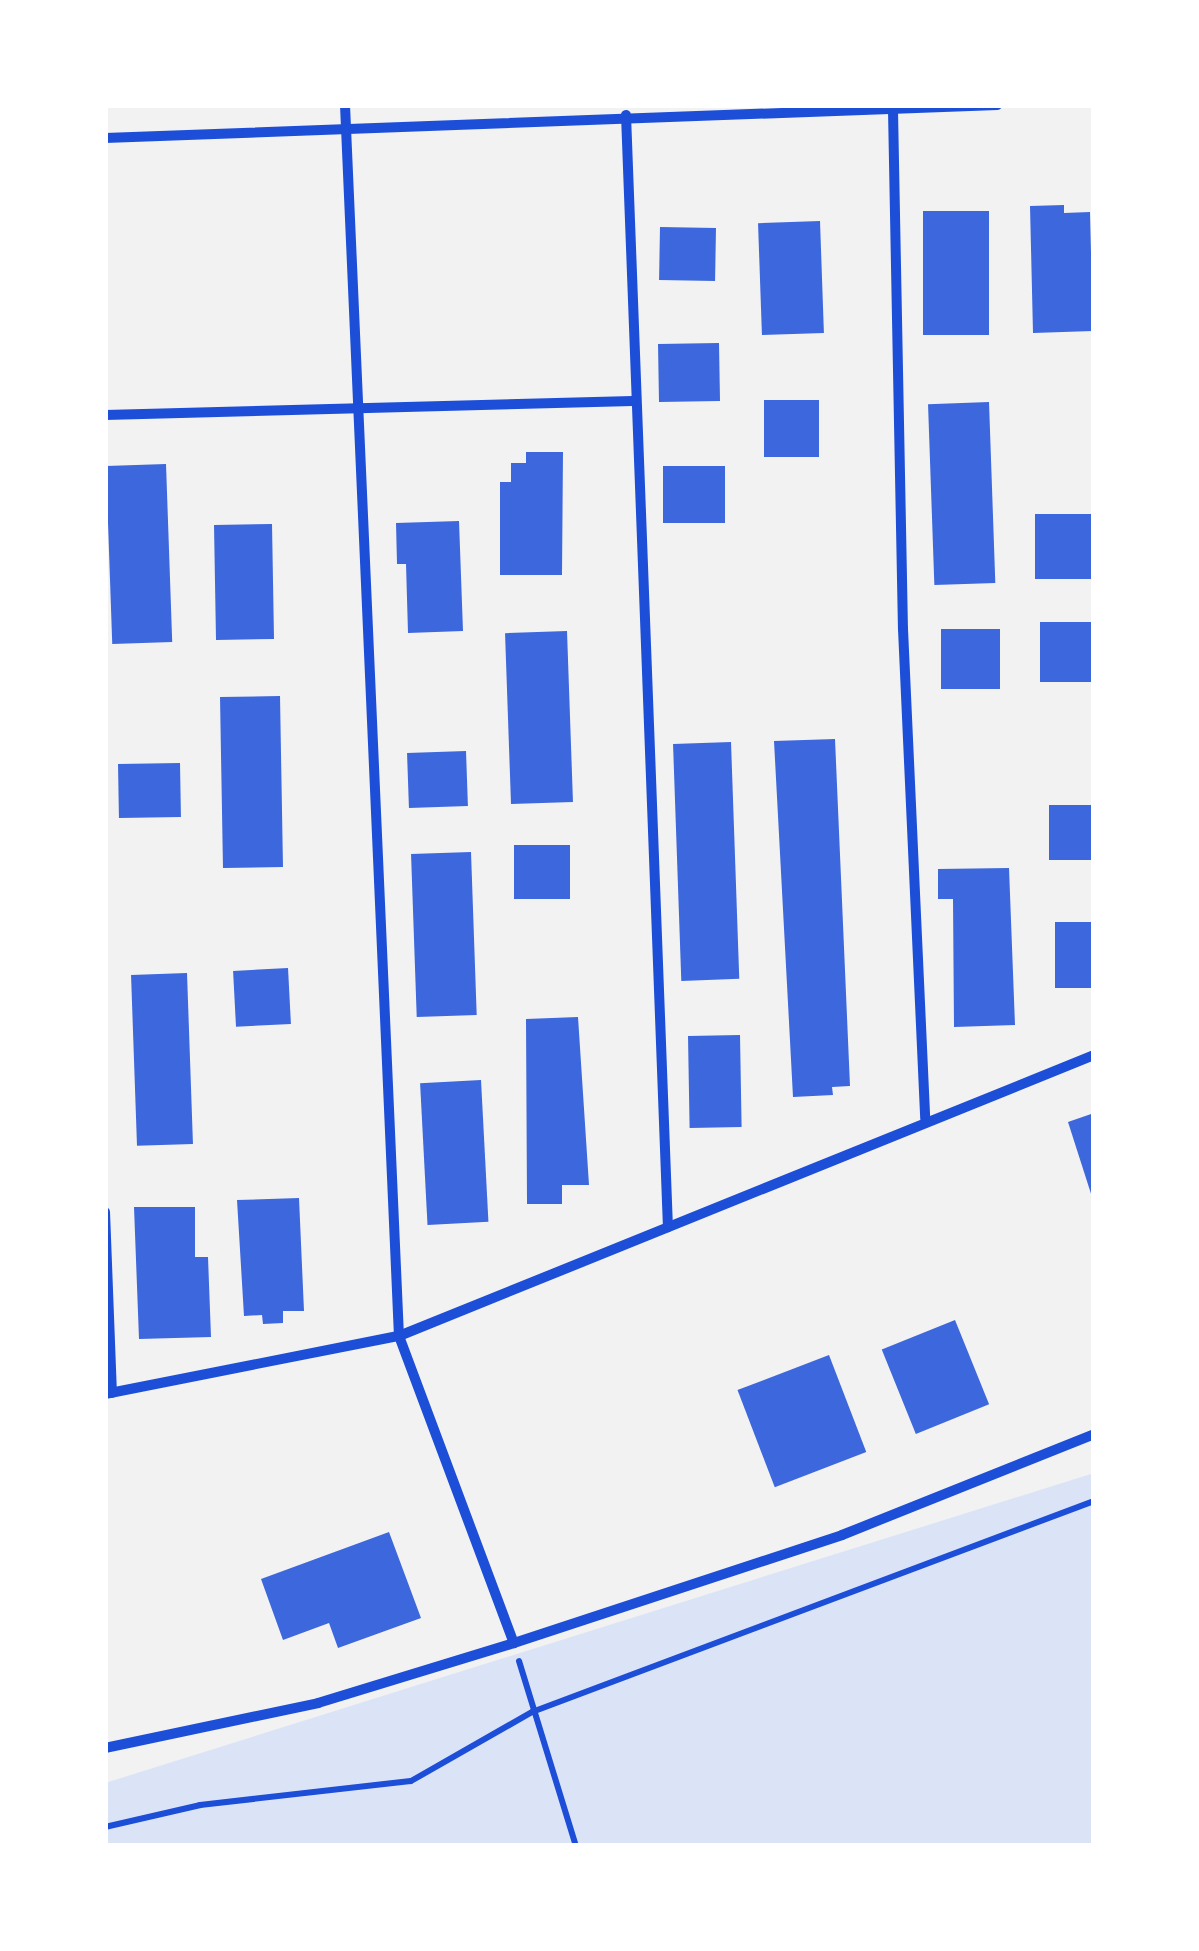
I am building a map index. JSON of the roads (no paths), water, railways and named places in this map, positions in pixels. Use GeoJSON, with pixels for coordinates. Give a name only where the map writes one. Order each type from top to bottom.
{"type":"FeatureCollection","features":[{"type":"Feature","properties":{"kind":"street"},"geometry":{"type":"LineString","coordinates":[[345,105],[355,405],[400,1336],[514,1643]]}},
{"type":"Feature","properties":{"kind":"street"},"geometry":{"type":"LineString","coordinates":[[105,138],[626,115],[996,105]]}},
{"type":"Feature","properties":{"kind":"street"},"geometry":{"type":"LineString","coordinates":[[893,110],[903,628],[925,1119]]}},
{"type":"Feature","properties":{"kind":"street"},"geometry":{"type":"LineString","coordinates":[[626,115],[632,400],[668,1227]]}},
{"type":"Feature","properties":{"kind":"street"},"geometry":{"type":"LineString","coordinates":[[105,415],[632,400]]}},
{"type":"Feature","properties":{"kind":"street"},"geometry":{"type":"LineString","coordinates":[[105,1212],[108,1393],[400,1336],[925,1119],[1094,1055]]}},
{"type":"Feature","properties":{"kind":"street"},"geometry":{"type":"LineString","coordinates":[[105,1748],[318,1703],[514,1643],[842,1535],[1094,1434]]}}]}
